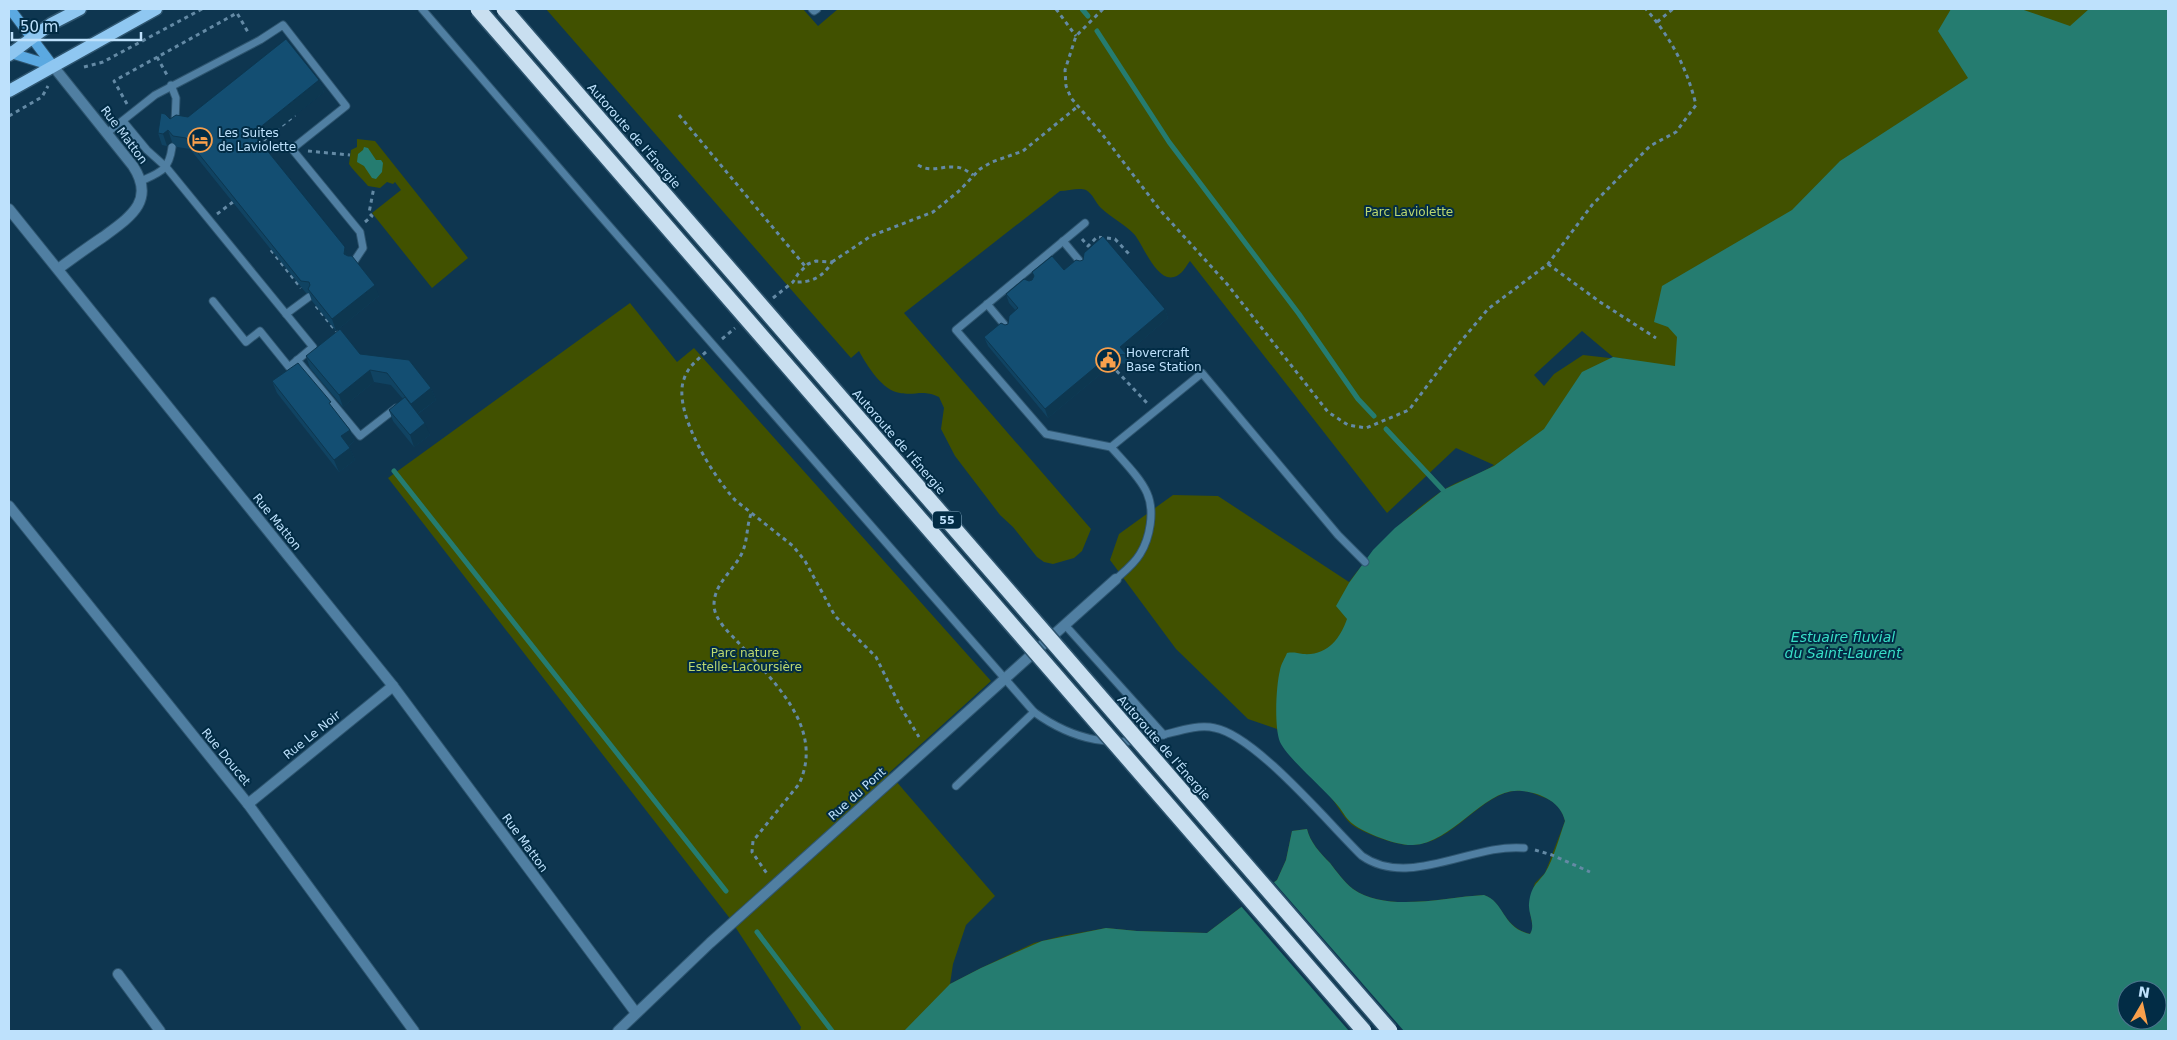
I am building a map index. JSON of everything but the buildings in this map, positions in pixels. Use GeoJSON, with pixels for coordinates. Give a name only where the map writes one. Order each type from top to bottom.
{"type":"FeatureCollection","features":[{"type":"Feature","properties":{"kind":"highway","name":"55"},"geometry":{"type":"LineString","coordinates":[[478,9],[1364,1031]]}},
{"type":"Feature","properties":{"kind":"highway","name":"Autoroute de l'Énergie"},"geometry":{"type":"LineString","coordinates":[[504,9],[1390,1031]]}},
{"type":"Feature","properties":{"kind":"main road"},"geometry":{"type":"LineString","coordinates":[[9,53],[80,9]]}},
{"type":"Feature","properties":{"kind":"main road"},"geometry":{"type":"LineString","coordinates":[[9,91],[156,9]]}},
{"type":"Feature","properties":{"kind":"street"},"geometry":{"type":"LineString","coordinates":[[10,9],[53,66]]}},
{"type":"Feature","properties":{"kind":"street"},"geometry":{"type":"LineString","coordinates":[[9,53],[53,66]]}},
{"type":"Feature","properties":{"kind":"street","name":"Rue Matton"},"geometry":{"type":"LineString","coordinates":[[53,66],[133,166],[142,182],[140,201],[130,217],[58,269],[393,686],[636,1013]]}},
{"type":"Feature","properties":{"kind":"street"},"geometry":{"type":"LineString","coordinates":[[9,209],[58,269]]}},
{"type":"Feature","properties":{"kind":"street","name":"Rue Doucet"},"geometry":{"type":"LineString","coordinates":[[9,506],[248,804],[414,1031]]}},
{"type":"Feature","properties":{"kind":"street","name":"Rue du Pont"},"geometry":{"type":"LineString","coordinates":[[618,1031],[792,869],[1116,579]]}},
{"type":"Feature","properties":{"kind":"street","name":"Rue Le Noir"},"geometry":{"type":"LineString","coordinates":[[248,804],[393,686]]}},
{"type":"Feature","properties":{"kind":"street"},"geometry":{"type":"LineString","coordinates":[[118,974],[160,1031]]}},
{"type":"Feature","properties":{"kind":"lane"},"geometry":{"type":"LineString","coordinates":[[422,9],[1034,712],[1050,724],[1084,739],[1100,742],[1132,740],[1194,728],[1215,728],[1242,740],[1276,769],[1362,856],[1377,865],[1393,868],[1423,866],[1502,848],[1524,848]]}},
{"type":"Feature","properties":{"kind":"lane"},"geometry":{"type":"LineString","coordinates":[[812,9],[814,11],[817,9]]}},
{"type":"Feature","properties":{"kind":"lane"},"geometry":{"type":"LineString","coordinates":[[107,133],[148,100],[171,85],[254,43],[283,25],[346,106],[292,149],[360,232],[363,248],[352,263]]}},
{"type":"Feature","properties":{"kind":"lane"},"geometry":{"type":"LineString","coordinates":[[171,85],[177,105],[175,126]]}},
{"type":"Feature","properties":{"kind":"lane"},"geometry":{"type":"LineString","coordinates":[[123,121],[147,150],[166,167],[313,347],[289,367],[260,331],[246,342],[213,301]]}},
{"type":"Feature","properties":{"kind":"lane"},"geometry":{"type":"LineString","coordinates":[[142,182],[166,167],[171,158],[172,147]]}},
{"type":"Feature","properties":{"kind":"lane"},"geometry":{"type":"LineString","coordinates":[[1085,223],[1062,241],[1026,276],[987,304],[956,330],[1046,434],[1111,447],[1145,488],[1151,505],[1148,533],[1140,554],[1116,579]]}},
{"type":"Feature","properties":{"kind":"lane"},"geometry":{"type":"LineString","coordinates":[[1062,241],[1083,265]]}},
{"type":"Feature","properties":{"kind":"lane"},"geometry":{"type":"LineString","coordinates":[[286,314],[309,298]]}},
{"type":"Feature","properties":{"kind":"lane"},"geometry":{"type":"LineString","coordinates":[[987,304],[1008,329]]}},
{"type":"Feature","properties":{"kind":"lane"},"geometry":{"type":"LineString","coordinates":[[297,360],[360,436],[396,408]]}},
{"type":"Feature","properties":{"kind":"lane"},"geometry":{"type":"LineString","coordinates":[[1111,447],[1202,373],[1338,535],[1365,562]]}},
{"type":"Feature","properties":{"kind":"lane"},"geometry":{"type":"LineString","coordinates":[[1065,625],[1164,735]]}},
{"type":"Feature","properties":{"kind":"lane"},"geometry":{"type":"LineString","coordinates":[[956,786],[1034,712]]}},
{"type":"Feature","properties":{"kind":"path"},"geometry":{"type":"LineString","coordinates":[[89,66],[103,62],[202,9]]}},
{"type":"Feature","properties":{"kind":"path"},"geometry":{"type":"LineString","coordinates":[[1056,9],[1076,36]]}},
{"type":"Feature","properties":{"kind":"path"},"geometry":{"type":"LineString","coordinates":[[1103,9],[1076,36],[1065,75],[1069,94],[1077,107],[1102,134],[1160,210],[1227,284],[1328,412],[1348,425],[1366,428],[1410,410],[1457,346],[1488,309],[1548,264],[1592,205],[1650,146],[1676,132],[1696,105],[1690,81],[1681,60],[1657,22],[1646,9]]}},
{"type":"Feature","properties":{"kind":"path"},"geometry":{"type":"LineString","coordinates":[[1657,22],[1673,9]]}},
{"type":"Feature","properties":{"kind":"path"},"geometry":{"type":"LineString","coordinates":[[132,113],[114,81],[238,13],[254,43]]}},
{"type":"Feature","properties":{"kind":"path"},"geometry":{"type":"LineString","coordinates":[[157,57],[171,85]]}},
{"type":"Feature","properties":{"kind":"path"},"geometry":{"type":"LineString","coordinates":[[9,116],[42,97],[46,93],[46,89]]}},
{"type":"Feature","properties":{"kind":"path"},"geometry":{"type":"LineString","coordinates":[[793,282],[804,283],[816,280],[832,262],[872,236],[933,212],[959,191],[973,175],[992,162],[1023,151],[1077,107]]}},
{"type":"Feature","properties":{"kind":"path"},"geometry":{"type":"LineString","coordinates":[[679,115],[805,266]]}},
{"type":"Feature","properties":{"kind":"path"},"geometry":{"type":"LineString","coordinates":[[258,145],[276,147]]}},
{"type":"Feature","properties":{"kind":"path"},"geometry":{"type":"LineString","coordinates":[[330,153],[350,155]]}},
{"type":"Feature","properties":{"kind":"path"},"geometry":{"type":"LineString","coordinates":[[918,165],[928,169],[955,167],[964,169],[973,175]]}},
{"type":"Feature","properties":{"kind":"path"},"geometry":{"type":"LineString","coordinates":[[365,222],[372,216],[369,213],[374,187]]}},
{"type":"Feature","properties":{"kind":"path"},"geometry":{"type":"LineString","coordinates":[[227,194],[239,209]]}},
{"type":"Feature","properties":{"kind":"path"},"geometry":{"type":"LineString","coordinates":[[218,214],[233,202]]}},
{"type":"Feature","properties":{"kind":"path"},"geometry":{"type":"LineString","coordinates":[[1088,246],[1097,237],[1115,239],[1129,254]]}},
{"type":"Feature","properties":{"kind":"path"},"geometry":{"type":"LineString","coordinates":[[268,246],[303,290]]}},
{"type":"Feature","properties":{"kind":"path"},"geometry":{"type":"LineString","coordinates":[[788,286],[805,266],[816,261],[832,262]]}},
{"type":"Feature","properties":{"kind":"path"},"geometry":{"type":"LineString","coordinates":[[1548,264],[1600,302],[1656,338]]}},
{"type":"Feature","properties":{"kind":"path"},"geometry":{"type":"LineString","coordinates":[[316,306],[344,341]]}},
{"type":"Feature","properties":{"kind":"path"},"geometry":{"type":"LineString","coordinates":[[705,353],[694,362],[684,378],[682,389],[685,412],[698,443],[722,484],[735,500],[792,546],[805,561],[835,616],[871,651],[880,663],[900,706],[922,742]]}},
{"type":"Feature","properties":{"kind":"path"},"geometry":{"type":"LineString","coordinates":[[1112,366],[1155,411]]}},
{"type":"Feature","properties":{"kind":"path"},"geometry":{"type":"LineString","coordinates":[[751,514],[742,553],[717,589],[714,601],[715,612],[730,634],[764,670],[791,704],[803,731],[806,754],[803,775],[799,784],[761,830],[752,844],[754,856],[770,877]]}},
{"type":"Feature","properties":{"kind":"path"},"geometry":{"type":"LineString","coordinates":[[1524,848],[1552,855],[1590,872]]}},
{"type":"Feature","properties":{"kind":"green space"},"geometry":{"type":"Polygon","coordinates":[[[546,9],[803,9],[818,26],[838,9],[2168,9],[2168,345],[1461,1031],[800,1031],[801,1027],[728,916],[388,478],[630,303],[677,362],[694,348],[991,681],[889,773],[995,896],[966,925],[953,964],[950,984],[1034,943],[1062,936],[1106,928],[1207,933],[1277,880],[1286,860],[1292,831],[1307,829],[1316,847],[1344,880],[1353,889],[1367,896],[1382,900],[1417,902],[1484,895],[1496,903],[1514,926],[1530,934],[1533,929],[1529,905],[1532,892],[1535,883],[1545,873],[1565,821],[1562,812],[1553,802],[1527,791],[1522,791],[1508,792],[1495,798],[1442,836],[1427,843],[1406,845],[1389,841],[1356,828],[1348,821],[1331,797],[1291,756],[1280,739],[1277,729],[1248,719],[1176,649],[1110,560],[1119,534],[1173,495],[1218,496],[1349,582],[1381,544],[1428,501],[1448,487],[1494,465],[1456,448],[1387,513],[1190,261],[1177,276],[1167,277],[1161,274],[1134,234],[1101,208],[1086,190],[1060,191],[904,313],[1091,529],[1082,551],[1074,558],[1053,564],[1044,562],[1037,557],[1013,527],[1000,515],[955,456],[941,429],[944,408],[939,397],[928,393],[906,394],[894,391],[876,377],[859,351],[851,358],[546,9]],[[1582,331],[1534,375],[1544,386],[1554,374],[1583,355],[1636,361],[1613,357],[1582,331]]]}},
{"type":"Feature","properties":{"kind":"green space"},"geometry":{"type":"Polygon","coordinates":[[[357,139],[375,141],[468,258],[432,288],[372,213],[401,190],[395,182],[393,184],[387,182],[380,188],[368,186],[354,170],[349,164],[351,150],[357,147],[357,139]]]}},
{"type":"Feature","properties":{"kind":"water","name":"Estuaire fluvial du Saint-Laurent"},"geometry":{"type":"Polygon","coordinates":[[[1951,9],[2021,9],[2070,26],[2089,9],[2168,9],[2168,1031],[904,1031],[950,984],[1042,941],[1106,928],[1207,933],[1277,880],[1286,860],[1292,831],[1307,829],[1316,847],[1344,880],[1353,889],[1367,896],[1382,900],[1417,902],[1484,895],[1496,903],[1514,926],[1530,934],[1532,930],[1529,908],[1531,893],[1548,867],[1565,821],[1563,814],[1555,804],[1536,794],[1522,791],[1508,792],[1482,805],[1442,835],[1428,842],[1413,845],[1390,841],[1365,831],[1349,820],[1333,799],[1291,757],[1280,742],[1276,706],[1279,677],[1282,663],[1287,653],[1311,654],[1326,649],[1331,645],[1341,633],[1347,619],[1336,606],[1349,583],[1373,550],[1395,528],[1443,490],[1494,466],[1544,429],[1582,372],[1613,357],[1675,366],[1677,337],[1668,327],[1654,322],[1662,286],[1792,210],[1840,161],[1968,78],[1938,31],[1951,9]]]}},
{"type":"Feature","properties":{"kind":"water"},"geometry":{"type":"Polygon","coordinates":[[[364,147],[368,148],[376,160],[381,160],[383,163],[382,172],[376,179],[372,178],[364,166],[357,162],[358,154],[364,147]]]}},
{"type":"Feature","properties":{"kind":"pier"},"geometry":{"type":"Polygon","coordinates":[[[1272,880],[1404,1031],[1349,1031],[1240,905],[1272,880]]]}},
{"type":"Feature","properties":{"kind":"waterway"},"geometry":{"type":"LineString","coordinates":[[1082,9],[1088,16]]}},
{"type":"Feature","properties":{"kind":"waterway"},"geometry":{"type":"LineString","coordinates":[[1097,31],[1169,142],[1299,314],[1358,399],[1374,416]]}},
{"type":"Feature","properties":{"kind":"waterway"},"geometry":{"type":"LineString","coordinates":[[1386,429],[1443,490]]}},
{"type":"Feature","properties":{"kind":"waterway"},"geometry":{"type":"LineString","coordinates":[[394,471],[726,891]]}},
{"type":"Feature","properties":{"kind":"waterway"},"geometry":{"type":"LineString","coordinates":[[757,932],[832,1031]]}},
{"type":"Feature","properties":{"kind":"place","name":"Les Suites de Laviolette"},"geometry":{"type":"Point","coordinates":[200,140]}},
{"type":"Feature","properties":{"kind":"place","name":"Hovercraft Base Station"},"geometry":{"type":"Point","coordinates":[1108,360]}},
{"type":"Feature","properties":{"kind":"park label","name":"Parc Laviolette"},"geometry":{"type":"Point","coordinates":[1409,212]}},
{"type":"Feature","properties":{"kind":"park label","name":"Parc nature Estelle-Lacoursière"},"geometry":{"type":"Point","coordinates":[745,660]}}]}
